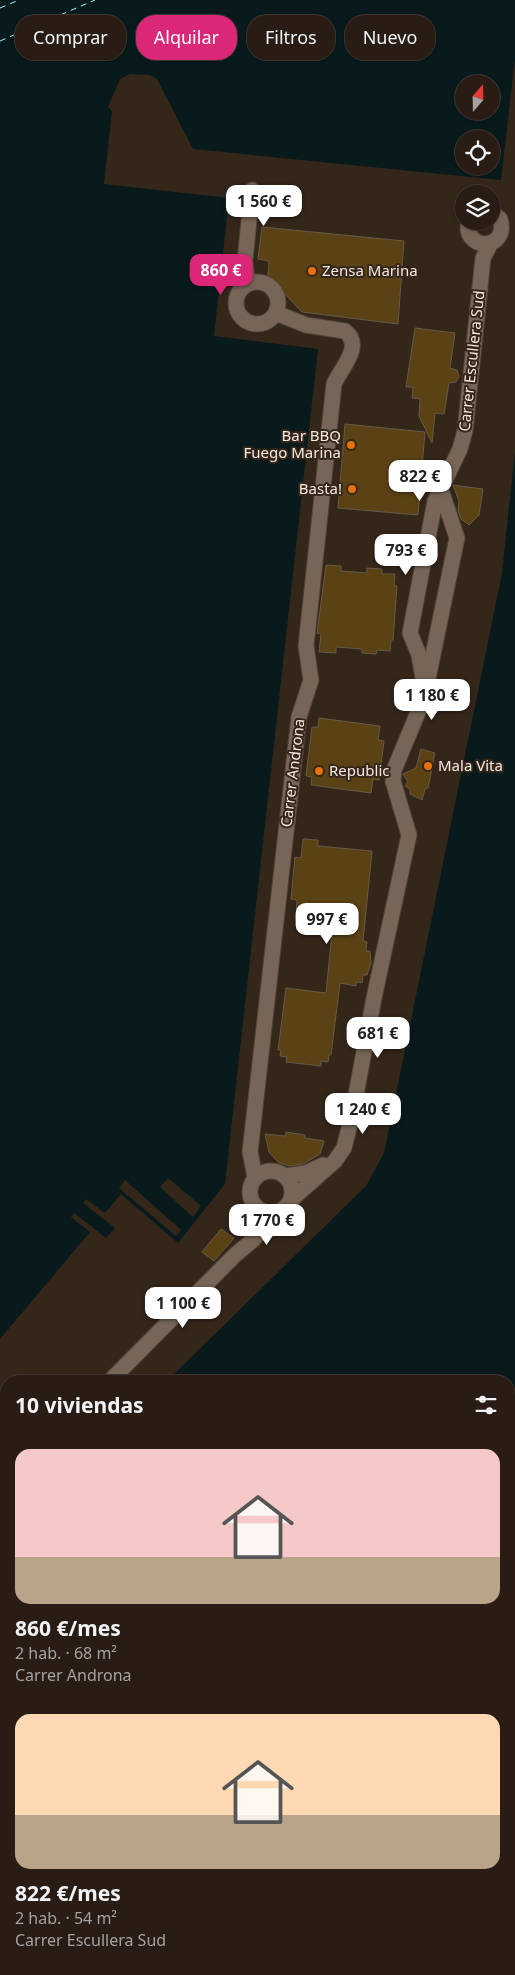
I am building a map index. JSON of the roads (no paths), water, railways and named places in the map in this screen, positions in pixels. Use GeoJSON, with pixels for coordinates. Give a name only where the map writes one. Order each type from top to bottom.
{"type":"FeatureCollection","features":[{"type":"Feature","properties":{"kind":"street"},"geometry":{"type":"LineString","coordinates":[[248,283],[246,261],[252,190]]}},
{"type":"Feature","properties":{"kind":"street","name":"Carrer Escullera Sud"},"geometry":{"type":"LineString","coordinates":[[424,698],[423,672],[410,633],[435,501],[460,449],[465,431],[484,243],[497,240],[502,230],[500,219]]}},
{"type":"Feature","properties":{"kind":"street"},"geometry":{"type":"LineString","coordinates":[[470,230],[470,234],[484,243]]}},
{"type":"Feature","properties":{"kind":"street"},"geometry":{"type":"LineString","coordinates":[[261,282],[272,288],[278,300],[276,313],[266,322],[260,324],[246,321],[237,312],[236,299],[238,292],[248,283],[261,282]]}},
{"type":"Feature","properties":{"kind":"street","name":"Carrer Androna"},"geometry":{"type":"LineString","coordinates":[[255,1177],[250,1152],[298,717],[311,680],[306,646],[334,384],[349,360],[353,344],[350,334],[345,330],[306,325],[276,313]]}},
{"type":"Feature","properties":{"kind":"street","name":"Carrer Escullera Sud"},"geometry":{"type":"LineString","coordinates":[[291,1200],[335,1161],[344,1148],[409,835],[393,781],[394,770],[424,698],[457,538],[441,490]]}},
{"type":"Feature","properties":{"kind":"street"},"geometry":{"type":"LineString","coordinates":[[431,524],[441,522],[453,526]]}},
{"type":"Feature","properties":{"kind":"street"},"geometry":{"type":"LineString","coordinates":[[286,1176],[319,1168],[344,1148]]}},
{"type":"Feature","properties":{"kind":"street"},"geometry":{"type":"LineString","coordinates":[[234,1255],[252,1226],[255,1206],[250,1194],[255,1177],[261,1173],[274,1170],[286,1176],[292,1187],[291,1200],[283,1210],[265,1212],[255,1206]]}},
{"type":"Feature","properties":{"kind":"street"},"geometry":{"type":"LineString","coordinates":[[116,1375],[234,1255],[253,1240],[277,1212]]}},
{"type":"Feature","properties":{"kind":"place","name":"Zensa Marina"},"geometry":{"type":"Point","coordinates":[312,271]}},
{"type":"Feature","properties":{"kind":"place","name":"Bar BBQ Fuego Marina"},"geometry":{"type":"Point","coordinates":[351,445]}},
{"type":"Feature","properties":{"kind":"place","name":"Basta!"},"geometry":{"type":"Point","coordinates":[352,489]}},
{"type":"Feature","properties":{"kind":"place","name":"Mala Vita"},"geometry":{"type":"Point","coordinates":[428,766]}},
{"type":"Feature","properties":{"kind":"place","name":"Republic"},"geometry":{"type":"Point","coordinates":[319,771]}}]}
